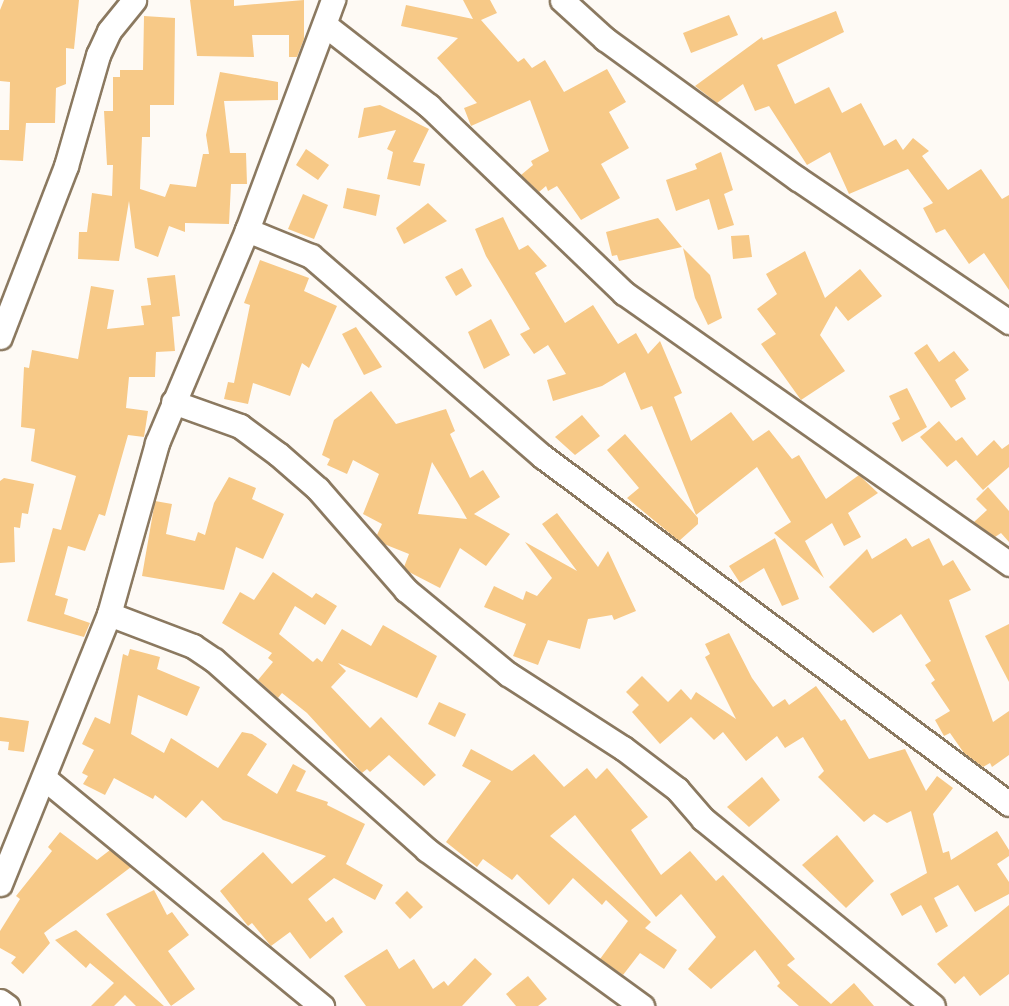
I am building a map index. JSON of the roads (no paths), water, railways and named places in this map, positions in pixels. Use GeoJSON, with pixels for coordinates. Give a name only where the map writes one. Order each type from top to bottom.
{"type":"FeatureCollection","features":[{"type":"Feature","properties":{"kind":"street"},"geometry":{"type":"LineString","coordinates":[[0,337],[66,166],[98,55],[109,31],[134,0]]}},
{"type":"Feature","properties":{"kind":"street"},"geometry":{"type":"LineString","coordinates":[[0,884],[109,614],[157,443],[247,230],[333,0]]}},
{"type":"Feature","properties":{"kind":"street"},"geometry":{"type":"LineString","coordinates":[[562,0],[605,39],[766,155],[1009,322]]}},
{"type":"Feature","properties":{"kind":"street"},"geometry":{"type":"LineString","coordinates":[[325,25],[429,106],[624,293],[1009,564]]}},
{"type":"Feature","properties":{"kind":"street"},"geometry":{"type":"LineString","coordinates":[[247,230],[312,256],[542,456],[1009,804]]}},
{"type":"Feature","properties":{"kind":"street"},"geometry":{"type":"LineString","coordinates":[[173,402],[240,426],[278,454],[318,489],[406,590],[508,674],[622,748],[677,789],[703,819],[933,1006]]}},
{"type":"Feature","properties":{"kind":"street"},"geometry":{"type":"LineString","coordinates":[[109,614],[182,640],[214,660],[427,850],[642,1006]]}},
{"type":"Feature","properties":{"kind":"street"},"geometry":{"type":"LineString","coordinates":[[44,778],[321,1006]]}},
{"type":"Feature","properties":{"kind":"street"},"geometry":{"type":"LineString","coordinates":[[0,1001],[7,1006]]}}]}
